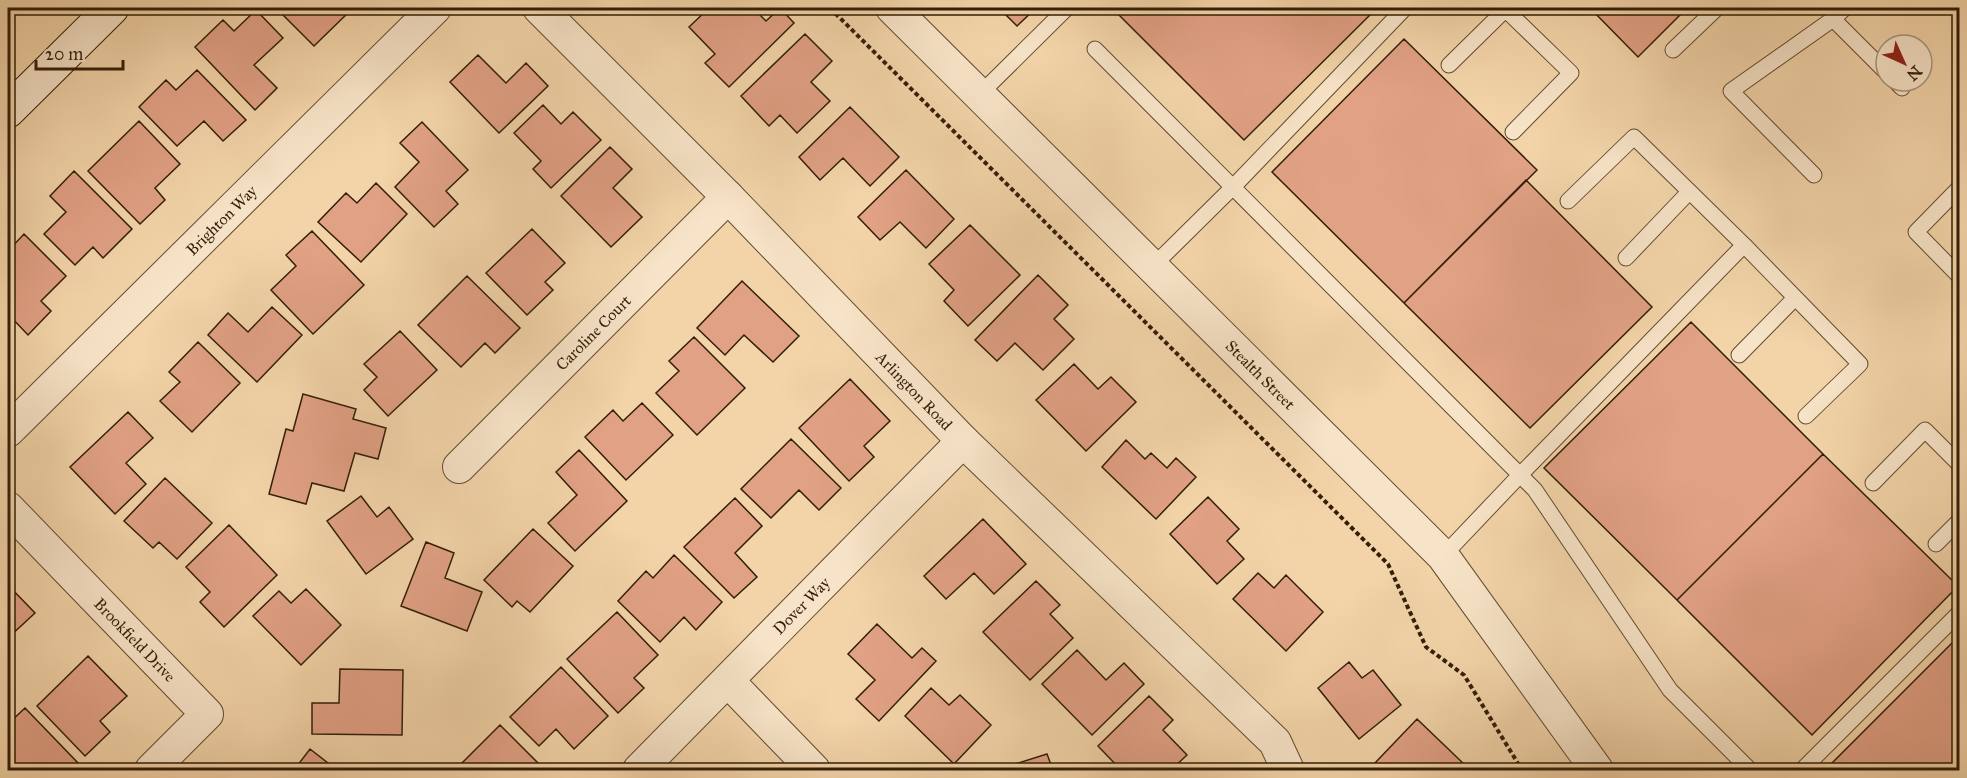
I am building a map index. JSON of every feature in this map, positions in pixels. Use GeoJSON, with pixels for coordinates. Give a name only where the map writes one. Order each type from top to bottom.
{"type":"FeatureCollection","features":[{"type":"Feature","properties":{"kind":"main road"},"geometry":{"type":"LineString","coordinates":[[8,111],[112,8]]}},
{"type":"Feature","properties":{"kind":"street","name":"Brighton Way"},"geometry":{"type":"LineString","coordinates":[[8,431],[435,8]]}},
{"type":"Feature","properties":{"kind":"street","name":"Arlington Road"},"geometry":{"type":"LineString","coordinates":[[539,8],[728,197],[963,441],[1275,742],[1288,771]]}},
{"type":"Feature","properties":{"kind":"street","name":"Stealth Street"},"geometry":{"type":"LineString","coordinates":[[892,8],[1443,556],[1597,771]]}},
{"type":"Feature","properties":{"kind":"street","name":"Caroline Court"},"geometry":{"type":"LineString","coordinates":[[459,467],[728,197]]}},
{"type":"Feature","properties":{"kind":"street","name":"Dover Way"},"geometry":{"type":"LineString","coordinates":[[639,771],[963,441]]}},
{"type":"Feature","properties":{"kind":"street","name":"Brookfield Drive"},"geometry":{"type":"LineString","coordinates":[[8,508],[207,714],[151,771]]}},
{"type":"Feature","properties":{"kind":"street"},"geometry":{"type":"LineString","coordinates":[[728,681],[814,771]]}},
{"type":"Feature","properties":{"kind":"lane"},"geometry":{"type":"LineString","coordinates":[[980,94],[1067,8]]}},
{"type":"Feature","properties":{"kind":"lane"},"geometry":{"type":"LineString","coordinates":[[1153,266],[1233,187],[1406,8]]}},
{"type":"Feature","properties":{"kind":"lane"},"geometry":{"type":"LineString","coordinates":[[1449,65],[1505,8],[1571,73],[1513,132]]}},
{"type":"Feature","properties":{"kind":"lane"},"geometry":{"type":"LineString","coordinates":[[1673,50],[1717,8]]}},
{"type":"Feature","properties":{"kind":"lane"},"geometry":{"type":"LineString","coordinates":[[1814,175],[1731,91],[1833,19],[1845,8]]}},
{"type":"Feature","properties":{"kind":"lane"},"geometry":{"type":"LineString","coordinates":[[1833,19],[1874,60]]}},
{"type":"Feature","properties":{"kind":"lane"},"geometry":{"type":"LineString","coordinates":[[1095,49],[1535,490],[1671,690],[1750,771]]}},
{"type":"Feature","properties":{"kind":"lane"},"geometry":{"type":"LineString","coordinates":[[1568,201],[1634,137],[1860,363],[1806,416]]}},
{"type":"Feature","properties":{"kind":"lane"},"geometry":{"type":"LineString","coordinates":[[1959,188],[1916,232],[1959,277]]}},
{"type":"Feature","properties":{"kind":"lane"},"geometry":{"type":"LineString","coordinates":[[1626,258],[1689,192]]}},
{"type":"Feature","properties":{"kind":"lane"},"geometry":{"type":"LineString","coordinates":[[1443,556],[1744,246]]}},
{"type":"Feature","properties":{"kind":"lane"},"geometry":{"type":"LineString","coordinates":[[1739,355],[1795,298]]}},
{"type":"Feature","properties":{"kind":"lane"},"geometry":{"type":"LineString","coordinates":[[1873,483],[1925,430],[1959,465]]}},
{"type":"Feature","properties":{"kind":"lane"},"geometry":{"type":"LineString","coordinates":[[1936,544],[1959,520]]}},
{"type":"Feature","properties":{"kind":"lane"},"geometry":{"type":"LineString","coordinates":[[1802,771],[1959,612]]}},
{"type":"Feature","properties":{"kind":"path"},"geometry":{"type":"LineString","coordinates":[[830,8],[1388,564],[1426,647],[1464,675],[1522,771]]}},
{"type":"Feature","properties":{"kind":"building"},"geometry":{"type":"Polygon","coordinates":[[[276,8],[353,8],[314,46],[276,8]]]}},
{"type":"Feature","properties":{"kind":"building"},"geometry":{"type":"Polygon","coordinates":[[[678,8],[690,8],[684,14],[678,8]]]}},
{"type":"Feature","properties":{"kind":"building"},"geometry":{"type":"Polygon","coordinates":[[[709,8],[753,8],[766,21],[780,8],[794,23],[729,87],[705,63],[715,54],[689,27],[709,8]]]}},
{"type":"Feature","properties":{"kind":"building"},"geometry":{"type":"Polygon","coordinates":[[[999,8],[1036,8],[1017,26],[999,8]]]}},
{"type":"Feature","properties":{"kind":"building"},"geometry":{"type":"Polygon","coordinates":[[[1118,8],[1377,8],[1244,140],[1115,11],[1118,8]]]}},
{"type":"Feature","properties":{"kind":"building"},"geometry":{"type":"Polygon","coordinates":[[[1590,8],[1687,8],[1638,57],[1590,8]]]}},
{"type":"Feature","properties":{"kind":"building"},"geometry":{"type":"Polygon","coordinates":[[[256,10],[283,38],[254,65],[277,88],[255,110],[195,47],[223,20],[234,31],[256,10]]]}},
{"type":"Feature","properties":{"kind":"building"},"geometry":{"type":"Polygon","coordinates":[[[805,34],[832,61],[811,82],[830,101],[797,133],[780,115],[769,126],[741,96],[805,34]]]}},
{"type":"Feature","properties":{"kind":"building"},"geometry":{"type":"Polygon","coordinates":[[[1404,39],[1537,170],[1404,303],[1272,172],[1404,39]]]}},
{"type":"Feature","properties":{"kind":"building"},"geometry":{"type":"Polygon","coordinates":[[[478,55],[506,83],[526,63],[548,86],[499,133],[450,82],[478,55]]]}},
{"type":"Feature","properties":{"kind":"building"},"geometry":{"type":"Polygon","coordinates":[[[197,70],[246,120],[223,141],[204,121],[177,146],[139,107],[166,80],[176,90],[197,70]]]}},
{"type":"Feature","properties":{"kind":"building"},"geometry":{"type":"Polygon","coordinates":[[[543,105],[561,124],[573,112],[601,140],[551,188],[533,169],[541,161],[514,133],[543,105]]]}},
{"type":"Feature","properties":{"kind":"building"},"geometry":{"type":"Polygon","coordinates":[[[850,107],[899,157],[870,186],[843,158],[820,180],[799,157],[850,107]]]}},
{"type":"Feature","properties":{"kind":"building"},"geometry":{"type":"Polygon","coordinates":[[[139,121],[180,164],[155,188],[165,200],[140,224],[88,171],[139,121]]]}},
{"type":"Feature","properties":{"kind":"building"},"geometry":{"type":"Polygon","coordinates":[[[422,122],[468,170],[446,191],[458,204],[434,227],[395,187],[419,162],[400,143],[422,122]]]}},
{"type":"Feature","properties":{"kind":"building"},"geometry":{"type":"Polygon","coordinates":[[[610,147],[632,169],[613,188],[642,217],[611,247],[561,196],[610,147]]]}},
{"type":"Feature","properties":{"kind":"building"},"geometry":{"type":"Polygon","coordinates":[[[906,170],[954,219],[926,248],[900,222],[880,240],[858,217],[906,170]]]}},
{"type":"Feature","properties":{"kind":"building"},"geometry":{"type":"Polygon","coordinates":[[[74,171],[132,229],[103,258],[93,247],[75,265],[44,234],[66,212],[50,196],[74,171]]]}},
{"type":"Feature","properties":{"kind":"building"},"geometry":{"type":"Polygon","coordinates":[[[1526,180],[1652,307],[1530,428],[1404,303],[1526,180]]]}},
{"type":"Feature","properties":{"kind":"building"},"geometry":{"type":"Polygon","coordinates":[[[376,183],[407,214],[361,262],[318,222],[346,193],[357,203],[376,183]]]}},
{"type":"Feature","properties":{"kind":"building"},"geometry":{"type":"Polygon","coordinates":[[[970,225],[1020,275],[968,326],[944,301],[954,290],[929,264],[970,225]]]}},
{"type":"Feature","properties":{"kind":"building"},"geometry":{"type":"Polygon","coordinates":[[[532,229],[565,263],[545,282],[553,290],[527,315],[486,273],[532,229]]]}},
{"type":"Feature","properties":{"kind":"building"},"geometry":{"type":"Polygon","coordinates":[[[312,231],[364,285],[313,334],[271,290],[296,266],[286,255],[312,231]]]}},
{"type":"Feature","properties":{"kind":"building"},"geometry":{"type":"Polygon","coordinates":[[[24,234],[66,276],[41,301],[51,311],[28,335],[8,314],[8,251],[24,234]]]}},
{"type":"Feature","properties":{"kind":"building"},"geometry":{"type":"Polygon","coordinates":[[[1038,275],[1068,305],[1054,319],[1074,339],[1043,370],[1015,343],[997,361],[975,340],[1038,275]]]}},
{"type":"Feature","properties":{"kind":"building"},"geometry":{"type":"Polygon","coordinates":[[[467,276],[520,328],[495,353],[485,343],[461,367],[418,325],[467,276]]]}},
{"type":"Feature","properties":{"kind":"building"},"geometry":{"type":"Polygon","coordinates":[[[742,281],[799,336],[773,362],[744,335],[725,355],[697,328],[742,281]]]}},
{"type":"Feature","properties":{"kind":"building"},"geometry":{"type":"Polygon","coordinates":[[[272,307],[302,335],[257,382],[208,335],[228,313],[248,332],[272,307]]]}},
{"type":"Feature","properties":{"kind":"building"},"geometry":{"type":"Polygon","coordinates":[[[1691,322],[1823,454],[1677,600],[1544,468],[1691,322]]]}},
{"type":"Feature","properties":{"kind":"building"},"geometry":{"type":"Polygon","coordinates":[[[400,331],[437,370],[388,416],[364,390],[377,377],[364,364],[400,331]]]}},
{"type":"Feature","properties":{"kind":"building"},"geometry":{"type":"Polygon","coordinates":[[[694,337],[745,388],[697,435],[656,393],[679,371],[669,361],[694,337]]]}},
{"type":"Feature","properties":{"kind":"building"},"geometry":{"type":"Polygon","coordinates":[[[8,338],[14,345],[8,352],[8,338]]]}},
{"type":"Feature","properties":{"kind":"building"},"geometry":{"type":"Polygon","coordinates":[[[198,342],[240,383],[192,432],[160,401],[180,382],[169,372],[198,342]]]}},
{"type":"Feature","properties":{"kind":"building"},"geometry":{"type":"Polygon","coordinates":[[[1074,364],[1098,389],[1111,377],[1136,402],[1086,451],[1036,400],[1074,364]]]}},
{"type":"Feature","properties":{"kind":"building"},"geometry":{"type":"Polygon","coordinates":[[[850,379],[890,421],[864,446],[874,457],[849,481],[799,428],[850,379]]]}},
{"type":"Feature","properties":{"kind":"building"},"geometry":{"type":"Polygon","coordinates":[[[303,394],[356,409],[353,419],[386,428],[378,459],[355,453],[344,491],[312,483],[306,504],[269,494],[286,429],[293,431],[303,394]]]}},
{"type":"Feature","properties":{"kind":"building"},"geometry":{"type":"Polygon","coordinates":[[[642,403],[673,435],[626,480],[585,437],[613,410],[623,421],[642,403]]]}},
{"type":"Feature","properties":{"kind":"building"},"geometry":{"type":"Polygon","coordinates":[[[128,412],[153,438],[126,463],[146,484],[115,514],[70,467],[128,412]]]}},
{"type":"Feature","properties":{"kind":"building"},"geometry":{"type":"Polygon","coordinates":[[[791,439],[841,488],[819,510],[799,490],[771,518],[741,489],[791,439]]]}},
{"type":"Feature","properties":{"kind":"building"},"geometry":{"type":"Polygon","coordinates":[[[1126,440],[1145,459],[1151,453],[1167,468],[1176,458],[1196,477],[1156,519],[1102,467],[1126,440]]]}},
{"type":"Feature","properties":{"kind":"building"},"geometry":{"type":"Polygon","coordinates":[[[579,450],[627,501],[575,551],[548,523],[577,495],[556,472],[579,450]]]}},
{"type":"Feature","properties":{"kind":"building"},"geometry":{"type":"Polygon","coordinates":[[[1823,454],[1958,586],[1812,735],[1677,600],[1823,454]]]}},
{"type":"Feature","properties":{"kind":"building"},"geometry":{"type":"Polygon","coordinates":[[[165,478],[212,523],[177,559],[159,542],[153,548],[124,521],[165,478]]]}},
{"type":"Feature","properties":{"kind":"building"},"geometry":{"type":"Polygon","coordinates":[[[361,496],[377,517],[389,507],[413,539],[366,574],[327,521],[361,496]]]}},
{"type":"Feature","properties":{"kind":"building"},"geometry":{"type":"Polygon","coordinates":[[[1208,497],[1239,529],[1227,541],[1244,559],[1217,584],[1170,534],[1208,497]]]}},
{"type":"Feature","properties":{"kind":"building"},"geometry":{"type":"Polygon","coordinates":[[[735,498],[762,526],[735,553],[757,577],[734,598],[684,547],[735,498]]]}},
{"type":"Feature","properties":{"kind":"building"},"geometry":{"type":"Polygon","coordinates":[[[983,519],[1026,564],[994,594],[974,573],[946,599],[924,576],[983,519]]]}},
{"type":"Feature","properties":{"kind":"building"},"geometry":{"type":"Polygon","coordinates":[[[229,525],[277,575],[224,627],[200,602],[210,592],[186,567],[229,525]]]}},
{"type":"Feature","properties":{"kind":"building"},"geometry":{"type":"Polygon","coordinates":[[[533,529],[573,566],[530,612],[517,601],[512,607],[484,580],[533,529]]]}},
{"type":"Feature","properties":{"kind":"building"},"geometry":{"type":"Polygon","coordinates":[[[426,542],[454,553],[445,578],[482,592],[467,631],[401,606],[426,542]]]}},
{"type":"Feature","properties":{"kind":"building"},"geometry":{"type":"Polygon","coordinates":[[[674,555],[722,602],[696,630],[684,617],[660,642],[618,601],[646,571],[653,578],[674,555]]]}},
{"type":"Feature","properties":{"kind":"building"},"geometry":{"type":"Polygon","coordinates":[[[1258,573],[1274,588],[1286,575],[1323,612],[1286,651],[1233,599],[1258,573]]]}},
{"type":"Feature","properties":{"kind":"building"},"geometry":{"type":"Polygon","coordinates":[[[1036,581],[1060,605],[1050,614],[1073,638],[1030,680],[983,632],[1036,581]]]}},
{"type":"Feature","properties":{"kind":"building"},"geometry":{"type":"Polygon","coordinates":[[[8,585],[35,613],[9,637],[8,635],[8,585]]]}},
{"type":"Feature","properties":{"kind":"building"},"geometry":{"type":"Polygon","coordinates":[[[306,589],[341,625],[301,665],[253,616],[279,591],[291,603],[306,589]]]}},
{"type":"Feature","properties":{"kind":"building"},"geometry":{"type":"Polygon","coordinates":[[[617,612],[658,655],[634,678],[644,688],[618,713],[567,659],[617,612]]]}},
{"type":"Feature","properties":{"kind":"building"},"geometry":{"type":"Polygon","coordinates":[[[877,624],[912,658],[922,648],[936,661],[879,721],[856,699],[875,680],[848,654],[877,624]]]}},
{"type":"Feature","properties":{"kind":"building"},"geometry":{"type":"Polygon","coordinates":[[[1960,635],[1960,770],[1825,770],[1960,635]]]}},
{"type":"Feature","properties":{"kind":"building"},"geometry":{"type":"Polygon","coordinates":[[[1077,650],[1106,680],[1124,663],[1144,684],[1092,735],[1042,684],[1077,650]]]}},
{"type":"Feature","properties":{"kind":"building"},"geometry":{"type":"Polygon","coordinates":[[[88,656],[127,696],[100,721],[110,732],[85,756],[37,706],[88,656]]]}},
{"type":"Feature","properties":{"kind":"building"},"geometry":{"type":"Polygon","coordinates":[[[1349,662],[1362,678],[1373,670],[1401,705],[1359,739],[1318,688],[1349,662]]]}},
{"type":"Feature","properties":{"kind":"building"},"geometry":{"type":"Polygon","coordinates":[[[561,667],[608,716],[574,749],[556,729],[539,746],[510,717],[561,667]]]}},
{"type":"Feature","properties":{"kind":"building"},"geometry":{"type":"Polygon","coordinates":[[[340,669],[403,670],[402,735],[312,734],[312,703],[339,703],[340,669]]]}},
{"type":"Feature","properties":{"kind":"building"},"geometry":{"type":"Polygon","coordinates":[[[931,688],[949,705],[960,695],[991,725],[954,764],[905,716],[931,688]]]}},
{"type":"Feature","properties":{"kind":"building"},"geometry":{"type":"Polygon","coordinates":[[[1149,696],[1173,720],[1163,730],[1187,755],[1171,770],[1121,770],[1098,746],[1149,696]]]}},
{"type":"Feature","properties":{"kind":"building"},"geometry":{"type":"Polygon","coordinates":[[[25,708],[78,763],[70,770],[8,770],[8,749],[11,746],[8,742],[8,724],[25,708]]]}},
{"type":"Feature","properties":{"kind":"building"},"geometry":{"type":"Polygon","coordinates":[[[1417,719],[1466,766],[1461,770],[1380,770],[1374,764],[1417,719]]]}},
{"type":"Feature","properties":{"kind":"building"},"geometry":{"type":"Polygon","coordinates":[[[500,725],[543,768],[540,770],[455,770],[500,725]]]}},
{"type":"Feature","properties":{"kind":"building"},"geometry":{"type":"Polygon","coordinates":[[[310,749],[337,770],[294,770],[310,749]]]}},
{"type":"Feature","properties":{"kind":"building"},"geometry":{"type":"Polygon","coordinates":[[[1047,754],[1053,770],[996,770],[1047,754]]]}},
{"type":"Feature","properties":{"kind":"building"},"geometry":{"type":"Polygon","coordinates":[[[740,764],[746,770],[733,770],[740,764]]]}}]}
